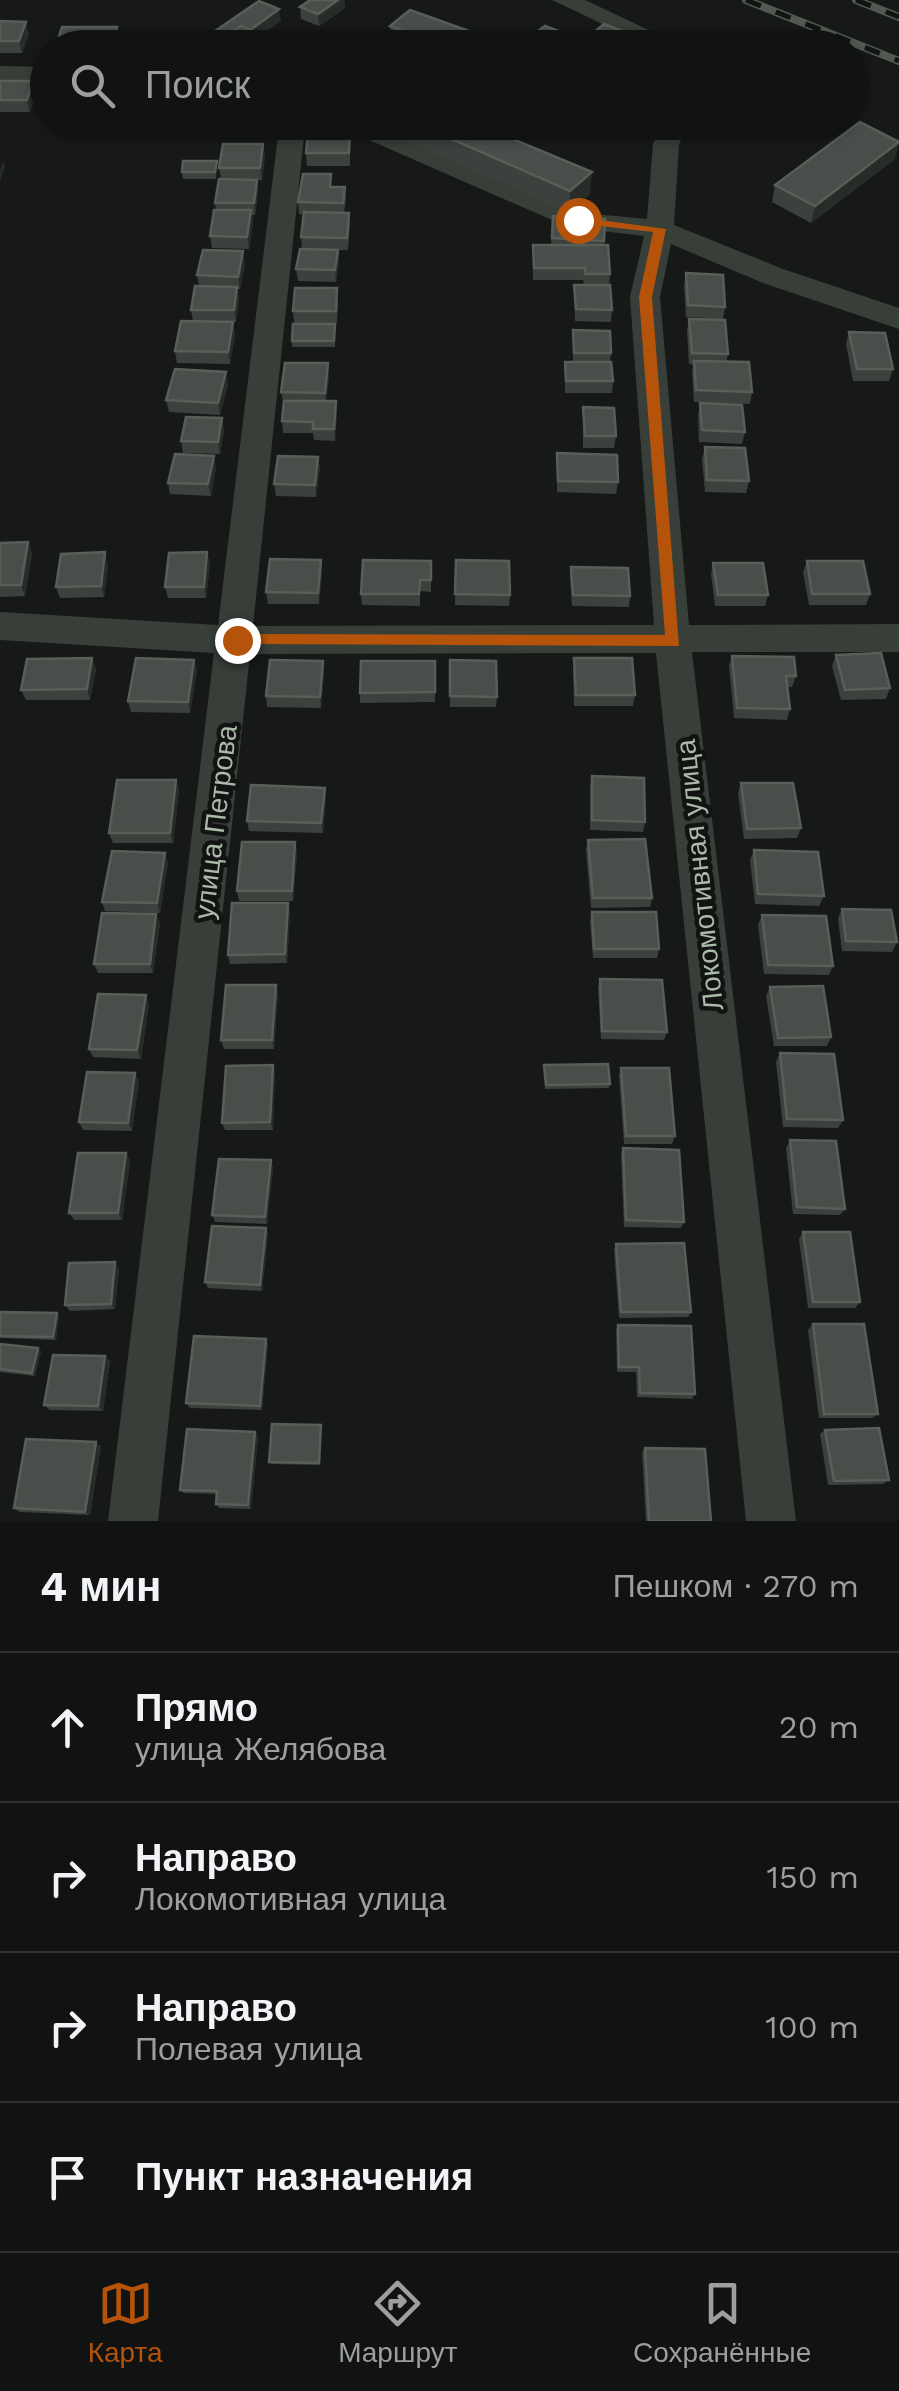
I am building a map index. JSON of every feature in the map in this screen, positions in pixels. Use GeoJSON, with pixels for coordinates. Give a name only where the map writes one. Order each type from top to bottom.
{"type":"FeatureCollection","features":[{"type":"Feature","properties":{"kind":"street"},"geometry":{"type":"LineString","coordinates":[[564,0],[634,30]]}},
{"type":"Feature","properties":{"kind":"street"},"geometry":{"type":"LineString","coordinates":[[0,74],[30,75]]}},
{"type":"Feature","properties":{"kind":"street","name":"улица Петрова"},"geometry":{"type":"LineString","coordinates":[[133,1521],[237,640],[291,140]]}},
{"type":"Feature","properties":{"kind":"street"},"geometry":{"type":"LineString","coordinates":[[385,140],[578,220],[660,229],[773,276],[899,319]]}},
{"type":"Feature","properties":{"kind":"street","name":"Локомотивная улица"},"geometry":{"type":"LineString","coordinates":[[668,140],[660,229],[646,297],[673,641],[771,1521]]}},
{"type":"Feature","properties":{"kind":"street"},"geometry":{"type":"LineString","coordinates":[[0,626],[237,640],[899,638]]}},
{"type":"Feature","properties":{"kind":"building"},"geometry":{"type":"Polygon","coordinates":[[[310,0],[338,0],[318,14],[300,7],[310,0]]]}},
{"type":"Feature","properties":{"kind":"building"},"geometry":{"type":"Polygon","coordinates":[[[259,1],[279,9],[250,30],[241,26],[217,30],[259,1]]]}},
{"type":"Feature","properties":{"kind":"building"},"geometry":{"type":"Polygon","coordinates":[[[410,10],[466,30],[401,30],[390,26],[410,10]]]}},
{"type":"Feature","properties":{"kind":"building"},"geometry":{"type":"Polygon","coordinates":[[[0,21],[26,22],[19,41],[0,41],[0,21]]]}},
{"type":"Feature","properties":{"kind":"building"},"geometry":{"type":"Polygon","coordinates":[[[604,24],[619,30],[597,30],[604,24]]]}},
{"type":"Feature","properties":{"kind":"building"},"geometry":{"type":"Polygon","coordinates":[[[62,27],[117,27],[116,30],[61,30],[62,27]]]}},
{"type":"Feature","properties":{"kind":"building"},"geometry":{"type":"Polygon","coordinates":[[[0,81],[30,81],[27,100],[0,100],[0,81]]]}},
{"type":"Feature","properties":{"kind":"building"},"geometry":{"type":"Polygon","coordinates":[[[869,127],[899,142],[815,206],[775,185],[836,140],[869,140],[869,127]]]}},
{"type":"Feature","properties":{"kind":"building"},"geometry":{"type":"Polygon","coordinates":[[[307,140],[350,140],[349,153],[306,153],[307,140]]]}},
{"type":"Feature","properties":{"kind":"building"},"geometry":{"type":"Polygon","coordinates":[[[454,140],[515,140],[592,172],[570,191],[454,140]]]}},
{"type":"Feature","properties":{"kind":"building"},"geometry":{"type":"Polygon","coordinates":[[[223,144],[263,144],[260,168],[219,168],[223,144]]]}},
{"type":"Feature","properties":{"kind":"building"},"geometry":{"type":"Polygon","coordinates":[[[183,161],[217,161],[215,172],[182,172],[183,161]]]}},
{"type":"Feature","properties":{"kind":"building"},"geometry":{"type":"Polygon","coordinates":[[[303,174],[331,174],[330,187],[345,187],[343,203],[298,202],[303,174]]]}},
{"type":"Feature","properties":{"kind":"building"},"geometry":{"type":"Polygon","coordinates":[[[219,179],[257,180],[254,203],[215,203],[219,179]]]}},
{"type":"Feature","properties":{"kind":"building"},"geometry":{"type":"Polygon","coordinates":[[[214,210],[251,210],[247,237],[210,236],[214,210]]]}},
{"type":"Feature","properties":{"kind":"building"},"geometry":{"type":"Polygon","coordinates":[[[304,212],[349,213],[347,238],[301,237],[304,212]]]}},
{"type":"Feature","properties":{"kind":"building"},"geometry":{"type":"Polygon","coordinates":[[[553,216],[605,219],[604,241],[552,238],[553,216]]]}},
{"type":"Feature","properties":{"kind":"building"},"geometry":{"type":"Polygon","coordinates":[[[533,245],[608,245],[610,274],[585,274],[585,268],[534,268],[533,245]]]}},
{"type":"Feature","properties":{"kind":"building"},"geometry":{"type":"Polygon","coordinates":[[[300,249],[338,250],[335,270],[296,269],[300,249]]]}},
{"type":"Feature","properties":{"kind":"building"},"geometry":{"type":"Polygon","coordinates":[[[203,250],[243,251],[238,277],[197,275],[203,250]]]}},
{"type":"Feature","properties":{"kind":"building"},"geometry":{"type":"Polygon","coordinates":[[[686,273],[723,275],[725,307],[688,305],[686,273]]]}},
{"type":"Feature","properties":{"kind":"building"},"geometry":{"type":"Polygon","coordinates":[[[574,285],[610,285],[612,310],[576,309],[574,285]]]}},
{"type":"Feature","properties":{"kind":"building"},"geometry":{"type":"Polygon","coordinates":[[[195,286],[237,287],[234,310],[191,310],[195,286]]]}},
{"type":"Feature","properties":{"kind":"building"},"geometry":{"type":"Polygon","coordinates":[[[295,288],[337,288],[336,311],[293,311],[295,288]]]}},
{"type":"Feature","properties":{"kind":"building"},"geometry":{"type":"Polygon","coordinates":[[[689,319],[725,320],[728,354],[692,353],[689,319]]]}},
{"type":"Feature","properties":{"kind":"building"},"geometry":{"type":"Polygon","coordinates":[[[181,321],[233,322],[228,352],[175,351],[181,321]]]}},
{"type":"Feature","properties":{"kind":"building"},"geometry":{"type":"Polygon","coordinates":[[[293,324],[335,324],[334,341],[292,341],[293,324]]]}},
{"type":"Feature","properties":{"kind":"building"},"geometry":{"type":"Polygon","coordinates":[[[573,330],[610,331],[611,353],[574,353],[573,330]]]}},
{"type":"Feature","properties":{"kind":"building"},"geometry":{"type":"Polygon","coordinates":[[[849,332],[885,333],[893,369],[857,369],[849,332]]]}},
{"type":"Feature","properties":{"kind":"building"},"geometry":{"type":"Polygon","coordinates":[[[694,361],[749,362],[752,392],[696,390],[694,361]]]}},
{"type":"Feature","properties":{"kind":"building"},"geometry":{"type":"Polygon","coordinates":[[[565,362],[611,362],[613,381],[566,381],[565,362]]]}},
{"type":"Feature","properties":{"kind":"building"},"geometry":{"type":"Polygon","coordinates":[[[285,363],[328,363],[325,393],[281,392],[285,363]]]}},
{"type":"Feature","properties":{"kind":"building"},"geometry":{"type":"Polygon","coordinates":[[[175,369],[226,372],[218,403],[166,400],[175,369]]]}},
{"type":"Feature","properties":{"kind":"building"},"geometry":{"type":"Polygon","coordinates":[[[284,401],[336,401],[334,429],[313,429],[313,422],[282,421],[284,401]]]}},
{"type":"Feature","properties":{"kind":"building"},"geometry":{"type":"Polygon","coordinates":[[[700,403],[742,405],[745,432],[702,430],[700,403]]]}},
{"type":"Feature","properties":{"kind":"building"},"geometry":{"type":"Polygon","coordinates":[[[583,407],[614,408],[616,436],[585,436],[583,407]]]}},
{"type":"Feature","properties":{"kind":"building"},"geometry":{"type":"Polygon","coordinates":[[[186,417],[222,418],[218,442],[181,441],[186,417]]]}},
{"type":"Feature","properties":{"kind":"building"},"geometry":{"type":"Polygon","coordinates":[[[705,447],[745,448],[749,481],[707,480],[705,447]]]}},
{"type":"Feature","properties":{"kind":"building"},"geometry":{"type":"Polygon","coordinates":[[[557,453],[617,455],[618,482],[558,481],[557,453]]]}},
{"type":"Feature","properties":{"kind":"building"},"geometry":{"type":"Polygon","coordinates":[[[175,454],[214,456],[208,484],[168,483],[175,454]]]}},
{"type":"Feature","properties":{"kind":"building"},"geometry":{"type":"Polygon","coordinates":[[[278,456],[318,457],[315,485],[274,484],[278,456]]]}},
{"type":"Feature","properties":{"kind":"building"},"geometry":{"type":"Polygon","coordinates":[[[28,542],[21,585],[0,585],[0,543],[28,542]]]}},
{"type":"Feature","properties":{"kind":"building"},"geometry":{"type":"Polygon","coordinates":[[[105,552],[101,586],[56,587],[61,554],[105,552]]]}},
{"type":"Feature","properties":{"kind":"building"},"geometry":{"type":"Polygon","coordinates":[[[207,552],[204,587],[165,587],[169,553],[207,552]]]}},
{"type":"Feature","properties":{"kind":"building"},"geometry":{"type":"Polygon","coordinates":[[[270,559],[321,560],[318,593],[266,592],[270,559]]]}},
{"type":"Feature","properties":{"kind":"building"},"geometry":{"type":"Polygon","coordinates":[[[363,560],[431,561],[431,580],[420,580],[419,594],[361,594],[363,560]]]}},
{"type":"Feature","properties":{"kind":"building"},"geometry":{"type":"Polygon","coordinates":[[[456,560],[509,561],[510,595],[455,594],[456,560]]]}},
{"type":"Feature","properties":{"kind":"building"},"geometry":{"type":"Polygon","coordinates":[[[807,561],[863,561],[870,594],[812,594],[807,561]]]}},
{"type":"Feature","properties":{"kind":"building"},"geometry":{"type":"Polygon","coordinates":[[[713,563],[763,563],[768,595],[718,595],[713,563]]]}},
{"type":"Feature","properties":{"kind":"building"},"geometry":{"type":"Polygon","coordinates":[[[571,567],[628,568],[630,596],[573,595],[571,567]]]}},
{"type":"Feature","properties":{"kind":"building"},"geometry":{"type":"Polygon","coordinates":[[[881,653],[890,688],[845,690],[836,655],[881,653]]]}},
{"type":"Feature","properties":{"kind":"building"},"geometry":{"type":"Polygon","coordinates":[[[732,656],[794,657],[796,676],[786,676],[790,709],[737,708],[732,656]]]}},
{"type":"Feature","properties":{"kind":"building"},"geometry":{"type":"Polygon","coordinates":[[[92,658],[87,689],[21,690],[27,659],[92,658]]]}},
{"type":"Feature","properties":{"kind":"building"},"geometry":{"type":"Polygon","coordinates":[[[136,658],[194,660],[188,702],[128,701],[136,658]]]}},
{"type":"Feature","properties":{"kind":"building"},"geometry":{"type":"Polygon","coordinates":[[[574,658],[632,658],[635,695],[576,695],[574,658]]]}},
{"type":"Feature","properties":{"kind":"building"},"geometry":{"type":"Polygon","coordinates":[[[270,660],[323,661],[320,697],[266,696],[270,660]]]}},
{"type":"Feature","properties":{"kind":"building"},"geometry":{"type":"Polygon","coordinates":[[[450,660],[496,661],[497,697],[450,696],[450,660]]]}},
{"type":"Feature","properties":{"kind":"building"},"geometry":{"type":"Polygon","coordinates":[[[361,661],[435,661],[435,692],[360,693],[361,661]]]}},
{"type":"Feature","properties":{"kind":"building"},"geometry":{"type":"Polygon","coordinates":[[[592,776],[644,778],[645,822],[592,820],[592,776]]]}},
{"type":"Feature","properties":{"kind":"building"},"geometry":{"type":"Polygon","coordinates":[[[117,780],[176,780],[170,833],[109,833],[117,780]]]}},
{"type":"Feature","properties":{"kind":"building"},"geometry":{"type":"Polygon","coordinates":[[[741,783],[793,783],[801,828],[747,829],[741,783]]]}},
{"type":"Feature","properties":{"kind":"building"},"geometry":{"type":"Polygon","coordinates":[[[251,785],[325,788],[321,823],[247,821],[251,785]]]}},
{"type":"Feature","properties":{"kind":"building"},"geometry":{"type":"Polygon","coordinates":[[[645,839],[652,898],[593,898],[588,840],[645,839]]]}},
{"type":"Feature","properties":{"kind":"building"},"geometry":{"type":"Polygon","coordinates":[[[242,842],[295,842],[292,891],[237,891],[242,842]]]}},
{"type":"Feature","properties":{"kind":"building"},"geometry":{"type":"Polygon","coordinates":[[[754,850],[818,852],[824,896],[758,894],[754,850]]]}},
{"type":"Feature","properties":{"kind":"building"},"geometry":{"type":"Polygon","coordinates":[[[112,851],[165,853],[157,903],[102,902],[112,851]]]}},
{"type":"Feature","properties":{"kind":"building"},"geometry":{"type":"Polygon","coordinates":[[[232,903],[288,903],[285,954],[228,955],[232,903]]]}},
{"type":"Feature","properties":{"kind":"building"},"geometry":{"type":"Polygon","coordinates":[[[842,909],[891,910],[897,942],[846,941],[842,909]]]}},
{"type":"Feature","properties":{"kind":"building"},"geometry":{"type":"Polygon","coordinates":[[[592,912],[656,912],[659,949],[594,949],[592,912]]]}},
{"type":"Feature","properties":{"kind":"building"},"geometry":{"type":"Polygon","coordinates":[[[102,913],[156,914],[150,964],[94,964],[102,913]]]}},
{"type":"Feature","properties":{"kind":"building"},"geometry":{"type":"Polygon","coordinates":[[[762,915],[826,916],[833,966],[768,965],[762,915]]]}},
{"type":"Feature","properties":{"kind":"building"},"geometry":{"type":"Polygon","coordinates":[[[600,979],[662,980],[667,1032],[602,1031],[600,979]]]}},
{"type":"Feature","properties":{"kind":"building"},"geometry":{"type":"Polygon","coordinates":[[[226,985],[276,985],[272,1040],[221,1040],[226,985]]]}},
{"type":"Feature","properties":{"kind":"building"},"geometry":{"type":"Polygon","coordinates":[[[823,986],[831,1037],[778,1038],[770,987],[823,986]]]}},
{"type":"Feature","properties":{"kind":"building"},"geometry":{"type":"Polygon","coordinates":[[[98,994],[146,995],[137,1050],[89,1049],[98,994]]]}},
{"type":"Feature","properties":{"kind":"building"},"geometry":{"type":"Polygon","coordinates":[[[780,1053],[834,1054],[843,1120],[787,1119],[780,1053]]]}},
{"type":"Feature","properties":{"kind":"building"},"geometry":{"type":"Polygon","coordinates":[[[608,1064],[610,1084],[546,1085],[544,1065],[608,1064]]]}},
{"type":"Feature","properties":{"kind":"building"},"geometry":{"type":"Polygon","coordinates":[[[273,1065],[270,1122],[222,1123],[226,1066],[273,1065]]]}},
{"type":"Feature","properties":{"kind":"building"},"geometry":{"type":"Polygon","coordinates":[[[621,1068],[669,1068],[675,1136],[626,1136],[621,1068]]]}},
{"type":"Feature","properties":{"kind":"building"},"geometry":{"type":"Polygon","coordinates":[[[87,1072],[135,1073],[128,1123],[79,1122],[87,1072]]]}},
{"type":"Feature","properties":{"kind":"building"},"geometry":{"type":"Polygon","coordinates":[[[790,1140],[836,1141],[845,1209],[797,1207],[790,1140]]]}},
{"type":"Feature","properties":{"kind":"building"},"geometry":{"type":"Polygon","coordinates":[[[623,1148],[679,1150],[684,1222],[626,1220],[623,1148]]]}},
{"type":"Feature","properties":{"kind":"building"},"geometry":{"type":"Polygon","coordinates":[[[78,1153],[126,1153],[118,1213],[69,1213],[78,1153]]]}},
{"type":"Feature","properties":{"kind":"building"},"geometry":{"type":"Polygon","coordinates":[[[219,1159],[271,1160],[265,1217],[212,1215],[219,1159]]]}},
{"type":"Feature","properties":{"kind":"building"},"geometry":{"type":"Polygon","coordinates":[[[212,1226],[266,1228],[260,1285],[205,1282],[212,1226]]]}},
{"type":"Feature","properties":{"kind":"building"},"geometry":{"type":"Polygon","coordinates":[[[803,1232],[850,1232],[860,1302],[813,1302],[803,1232]]]}},
{"type":"Feature","properties":{"kind":"building"},"geometry":{"type":"Polygon","coordinates":[[[684,1243],[691,1312],[621,1312],[616,1244],[684,1243]]]}},
{"type":"Feature","properties":{"kind":"building"},"geometry":{"type":"Polygon","coordinates":[[[115,1262],[111,1304],[65,1305],[69,1263],[115,1262]]]}},
{"type":"Feature","properties":{"kind":"building"},"geometry":{"type":"Polygon","coordinates":[[[0,1312],[57,1313],[53,1337],[0,1336],[0,1312]]]}},
{"type":"Feature","properties":{"kind":"building"},"geometry":{"type":"Polygon","coordinates":[[[813,1324],[864,1324],[878,1414],[824,1414],[813,1324]]]}},
{"type":"Feature","properties":{"kind":"building"},"geometry":{"type":"Polygon","coordinates":[[[618,1325],[691,1326],[695,1394],[640,1393],[639,1367],[619,1367],[618,1325]]]}},
{"type":"Feature","properties":{"kind":"building"},"geometry":{"type":"Polygon","coordinates":[[[194,1336],[266,1339],[260,1406],[186,1403],[194,1336]]]}},
{"type":"Feature","properties":{"kind":"building"},"geometry":{"type":"Polygon","coordinates":[[[0,1344],[38,1348],[32,1373],[0,1369],[0,1344]]]}},
{"type":"Feature","properties":{"kind":"building"},"geometry":{"type":"Polygon","coordinates":[[[53,1355],[105,1356],[98,1406],[44,1405],[53,1355]]]}},
{"type":"Feature","properties":{"kind":"building"},"geometry":{"type":"Polygon","coordinates":[[[272,1424],[321,1425],[319,1463],[269,1462],[272,1424]]]}},
{"type":"Feature","properties":{"kind":"building"},"geometry":{"type":"Polygon","coordinates":[[[879,1428],[889,1480],[834,1481],[825,1430],[879,1428]]]}},
{"type":"Feature","properties":{"kind":"building"},"geometry":{"type":"Polygon","coordinates":[[[187,1429],[255,1432],[248,1505],[216,1504],[217,1491],[180,1490],[187,1429]]]}},
{"type":"Feature","properties":{"kind":"building"},"geometry":{"type":"Polygon","coordinates":[[[26,1439],[96,1442],[85,1512],[14,1508],[26,1439]]]}},
{"type":"Feature","properties":{"kind":"building"},"geometry":{"type":"Polygon","coordinates":[[[645,1448],[705,1449],[711,1521],[649,1521],[645,1448]]]}},
{"type":"Feature","properties":{"kind":"railway"},"geometry":{"type":"LineString","coordinates":[[746,0],[821,30]]}},
{"type":"Feature","properties":{"kind":"railway"},"geometry":{"type":"LineString","coordinates":[[856,0],[899,17]]}},
{"type":"Feature","properties":{"kind":"railway"},"geometry":{"type":"LineString","coordinates":[[869,49],[899,61]]}},
{"type":"Feature","properties":{"kind":"route"},"geometry":{"type":"LineString","coordinates":[[237,640],[673,641],[646,297],[660,229],[578,220]]}}]}
